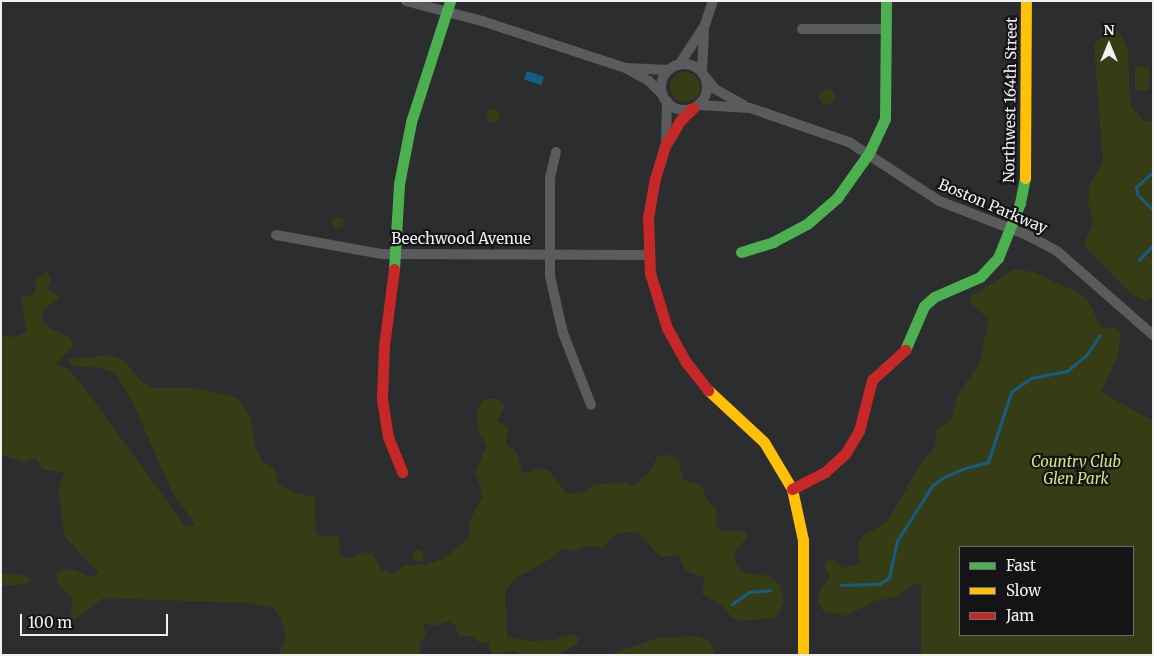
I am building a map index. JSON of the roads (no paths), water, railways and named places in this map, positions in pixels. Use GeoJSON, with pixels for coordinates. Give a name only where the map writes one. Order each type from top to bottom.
{"type":"FeatureCollection","features":[{"type":"Feature","properties":{"kind":"street"},"geometry":{"type":"LineString","coordinates":[[406,1],[449,6],[626,68],[649,81],[676,108],[696,106]]}},
{"type":"Feature","properties":{"kind":"street"},"geometry":{"type":"LineString","coordinates":[[679,65],[705,25],[713,1]]}},
{"type":"Feature","properties":{"kind":"street"},"geometry":{"type":"LineString","coordinates":[[740,252],[773,242],[807,224],[837,198],[869,153],[885,119],[886,1]]}},
{"type":"Feature","properties":{"kind":"street","name":"Northwest 164th Street"},"geometry":{"type":"LineString","coordinates":[[792,489],[825,472],[845,454],[859,431],[872,380],[907,348],[924,306],[934,297],[980,277],[990,269],[1012,228],[1026,173],[1026,1]]}},
{"type":"Feature","properties":{"kind":"street"},"geometry":{"type":"LineString","coordinates":[[402,472],[388,437],[382,399],[382,365],[393,293],[394,254],[404,153],[420,89],[449,6]]}},
{"type":"Feature","properties":{"kind":"street"},"geometry":{"type":"LineString","coordinates":[[665,146],[680,121],[696,106],[707,89],[703,75],[705,25]]}},
{"type":"Feature","properties":{"kind":"street"},"geometry":{"type":"LineString","coordinates":[[802,29],[886,29]]}},
{"type":"Feature","properties":{"kind":"street"},"geometry":{"type":"LineString","coordinates":[[626,68],[669,70],[679,65],[692,65],[703,75]]}},
{"type":"Feature","properties":{"kind":"street"},"geometry":{"type":"LineString","coordinates":[[669,70],[662,85],[665,99],[665,146],[651,197],[648,255],[657,300],[676,346],[710,392],[764,442],[792,489],[803,540],[803,655]]}},
{"type":"Feature","properties":{"kind":"street","name":"Boston Parkway"},"geometry":{"type":"LineString","coordinates":[[703,75],[715,89],[750,108],[831,135],[869,153],[939,201],[1012,228],[1040,241],[1073,263],[1153,335]]}},
{"type":"Feature","properties":{"kind":"street","name":"Boston Parkway"},"geometry":{"type":"LineString","coordinates":[[696,106],[750,108]]}},
{"type":"Feature","properties":{"kind":"street"},"geometry":{"type":"LineString","coordinates":[[556,152],[550,169],[549,254],[557,314],[591,405]]}},
{"type":"Feature","properties":{"kind":"street","name":"Beechwood Avenue"},"geometry":{"type":"LineString","coordinates":[[276,235],[326,242],[364,252],[394,254],[648,255]]}},
{"type":"Feature","properties":{"kind":"water"},"geometry":{"type":"Polygon","coordinates":[[[527,71],[544,77],[541,85],[524,80],[527,71]]]}},
{"type":"Feature","properties":{"kind":"waterway"},"geometry":{"type":"LineString","coordinates":[[1153,172],[1136,187],[1137,194],[1153,210]]}},
{"type":"Feature","properties":{"kind":"waterway"},"geometry":{"type":"LineString","coordinates":[[1139,260],[1153,245]]}},
{"type":"Feature","properties":{"kind":"waterway"},"geometry":{"type":"LineString","coordinates":[[841,585],[879,584],[889,578],[897,541],[932,486],[942,478],[962,469],[988,462],[1011,392],[1031,378],[1067,371],[1087,354],[1100,335]]}},
{"type":"Feature","properties":{"kind":"waterway"},"geometry":{"type":"LineString","coordinates":[[732,604],[749,592],[770,590]]}},
{"type":"Feature","properties":{"kind":"park label","name":"Country Club Glen Park"},"geometry":{"type":"Point","coordinates":[1076,470]}}]}
